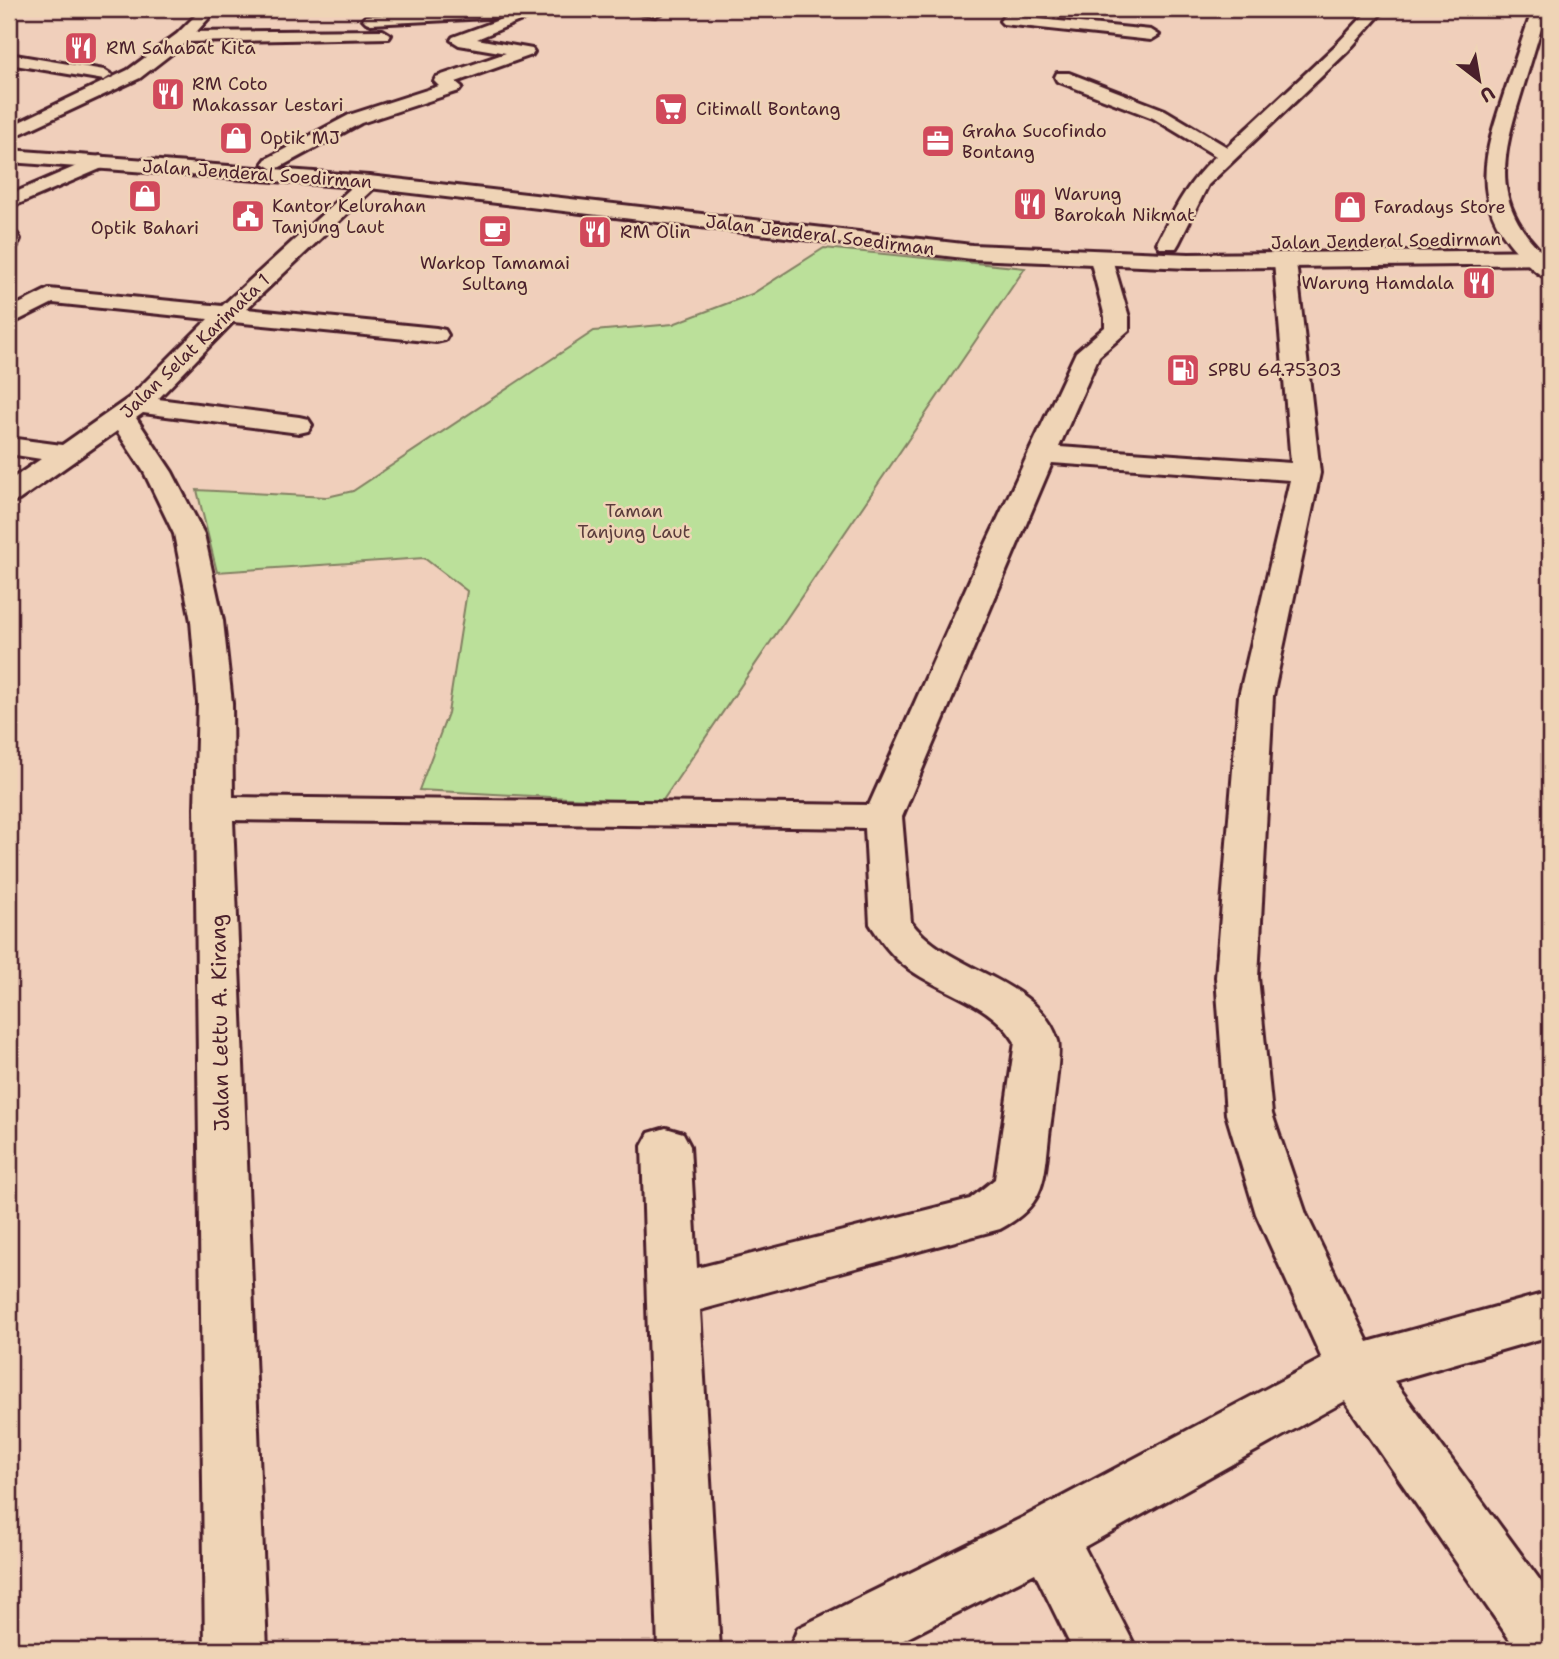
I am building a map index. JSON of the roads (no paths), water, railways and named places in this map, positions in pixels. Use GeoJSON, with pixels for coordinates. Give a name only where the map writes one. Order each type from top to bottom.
{"type":"FeatureCollection","features":[{"type":"Feature","properties":{"kind":"street"},"geometry":{"type":"LineString","coordinates":[[9,134],[134,74],[183,37],[210,9]]}},
{"type":"Feature","properties":{"kind":"street"},"geometry":{"type":"LineString","coordinates":[[638,9],[655,12],[662,9]]}},
{"type":"Feature","properties":{"kind":"street"},"geometry":{"type":"LineString","coordinates":[[1017,9],[1008,22],[1151,35]]}},
{"type":"Feature","properties":{"kind":"street"},"geometry":{"type":"LineString","coordinates":[[1168,243],[1194,189],[1342,48],[1378,9]]}},
{"type":"Feature","properties":{"kind":"street"},"geometry":{"type":"LineString","coordinates":[[1540,9],[1494,158],[1493,190],[1515,240],[1545,262]]}},
{"type":"Feature","properties":{"kind":"street"},"geometry":{"type":"LineString","coordinates":[[273,163],[355,120],[453,87],[442,81],[526,52],[459,40],[523,16],[511,10],[371,19]]}},
{"type":"Feature","properties":{"kind":"street"},"geometry":{"type":"LineString","coordinates":[[183,37],[383,35]]}},
{"type":"Feature","properties":{"kind":"street"},"geometry":{"type":"LineString","coordinates":[[9,59],[104,75]]}},
{"type":"Feature","properties":{"kind":"street"},"geometry":{"type":"LineString","coordinates":[[9,115],[29,109],[104,75],[123,60]]}},
{"type":"Feature","properties":{"kind":"street"},"geometry":{"type":"LineString","coordinates":[[1063,77],[1158,114],[1229,156]]}},
{"type":"Feature","properties":{"kind":"street","name":"Jalan Jenderal Soedirman"},"geometry":{"type":"LineString","coordinates":[[9,142],[386,170],[928,233],[1076,242],[1168,243],[1550,239]]}},
{"type":"Feature","properties":{"kind":"street","name":"Jalan Jenderal Soedirman"},"geometry":{"type":"LineString","coordinates":[[9,156],[369,182],[914,246],[1101,259],[1545,262]]}},
{"type":"Feature","properties":{"kind":"street"},"geometry":{"type":"LineString","coordinates":[[9,202],[100,162]]}},
{"type":"Feature","properties":{"kind":"street","name":"Jalan Selat Karimata 1"},"geometry":{"type":"LineString","coordinates":[[9,494],[130,410],[227,314],[369,182]]}},
{"type":"Feature","properties":{"kind":"street"},"geometry":{"type":"LineString","coordinates":[[673,1296],[982,1215],[999,1207],[1011,1196],[1018,1184],[1038,1042],[1032,1029],[1005,1003],[927,962],[898,937],[891,924],[883,817],[994,559],[1044,454],[1088,352],[1117,330],[1117,317],[1101,259]]}},
{"type":"Feature","properties":{"kind":"street"},"geometry":{"type":"LineString","coordinates":[[1285,262],[1306,473],[1256,696],[1237,977],[1249,1114],[1280,1214],[1354,1369],[1550,1645]]}},
{"type":"Feature","properties":{"kind":"street"},"geometry":{"type":"LineString","coordinates":[[9,318],[49,296],[436,335]]}},
{"type":"Feature","properties":{"kind":"street"},"geometry":{"type":"LineString","coordinates":[[130,410],[299,425]]}},
{"type":"Feature","properties":{"kind":"street","name":"Jalan Lettu A. Kirang"},"geometry":{"type":"LineString","coordinates":[[130,410],[189,534],[207,621],[214,690],[214,808],[236,1650]]}},
{"type":"Feature","properties":{"kind":"street"},"geometry":{"type":"LineString","coordinates":[[9,446],[69,454]]}},
{"type":"Feature","properties":{"kind":"street"},"geometry":{"type":"LineString","coordinates":[[1044,454],[1306,473]]}},
{"type":"Feature","properties":{"kind":"street"},"geometry":{"type":"LineString","coordinates":[[214,808],[883,817]]}},
{"type":"Feature","properties":{"kind":"street"},"geometry":{"type":"LineString","coordinates":[[666,1146],[689,1650]]}},
{"type":"Feature","properties":{"kind":"street"},"geometry":{"type":"LineString","coordinates":[[820,1650],[1047,1536],[1354,1369],[1550,1314]]}},
{"type":"Feature","properties":{"kind":"street"},"geometry":{"type":"LineString","coordinates":[[1047,1536],[1106,1650]]}},
{"type":"Feature","properties":{"kind":"place","name":"RM Sahabat Kita"},"geometry":{"type":"Point","coordinates":[81,48]}},
{"type":"Feature","properties":{"kind":"place","name":"RM Coto Makassar Lestari"},"geometry":{"type":"Point","coordinates":[168,94]}},
{"type":"Feature","properties":{"kind":"place","name":"Citimall Bontang"},"geometry":{"type":"Point","coordinates":[671,109]}},
{"type":"Feature","properties":{"kind":"place","name":"Optik MJ"},"geometry":{"type":"Point","coordinates":[236,138]}},
{"type":"Feature","properties":{"kind":"place","name":"Graha Sucofindo Bontang"},"geometry":{"type":"Point","coordinates":[938,141]}},
{"type":"Feature","properties":{"kind":"place","name":"Optik Bahari"},"geometry":{"type":"Point","coordinates":[145,196]}},
{"type":"Feature","properties":{"kind":"place","name":"Warung Barokah Nikmat"},"geometry":{"type":"Point","coordinates":[1030,204]}},
{"type":"Feature","properties":{"kind":"place","name":"Faradays Store"},"geometry":{"type":"Point","coordinates":[1350,207]}},
{"type":"Feature","properties":{"kind":"place","name":"Kantor Kelurahan Tanjung Laut"},"geometry":{"type":"Point","coordinates":[248,216]}},
{"type":"Feature","properties":{"kind":"place","name":"Warkop Tamamai Sultang"},"geometry":{"type":"Point","coordinates":[495,231]}},
{"type":"Feature","properties":{"kind":"place","name":"RM Olin"},"geometry":{"type":"Point","coordinates":[595,232]}},
{"type":"Feature","properties":{"kind":"place","name":"Warung Hamdala"},"geometry":{"type":"Point","coordinates":[1479,283]}},
{"type":"Feature","properties":{"kind":"place","name":"SPBU 64.75303"},"geometry":{"type":"Point","coordinates":[1183,370]}},
{"type":"Feature","properties":{"kind":"park label","name":"Taman Tanjung Laut"},"geometry":{"type":"Point","coordinates":[634,521]}}]}
